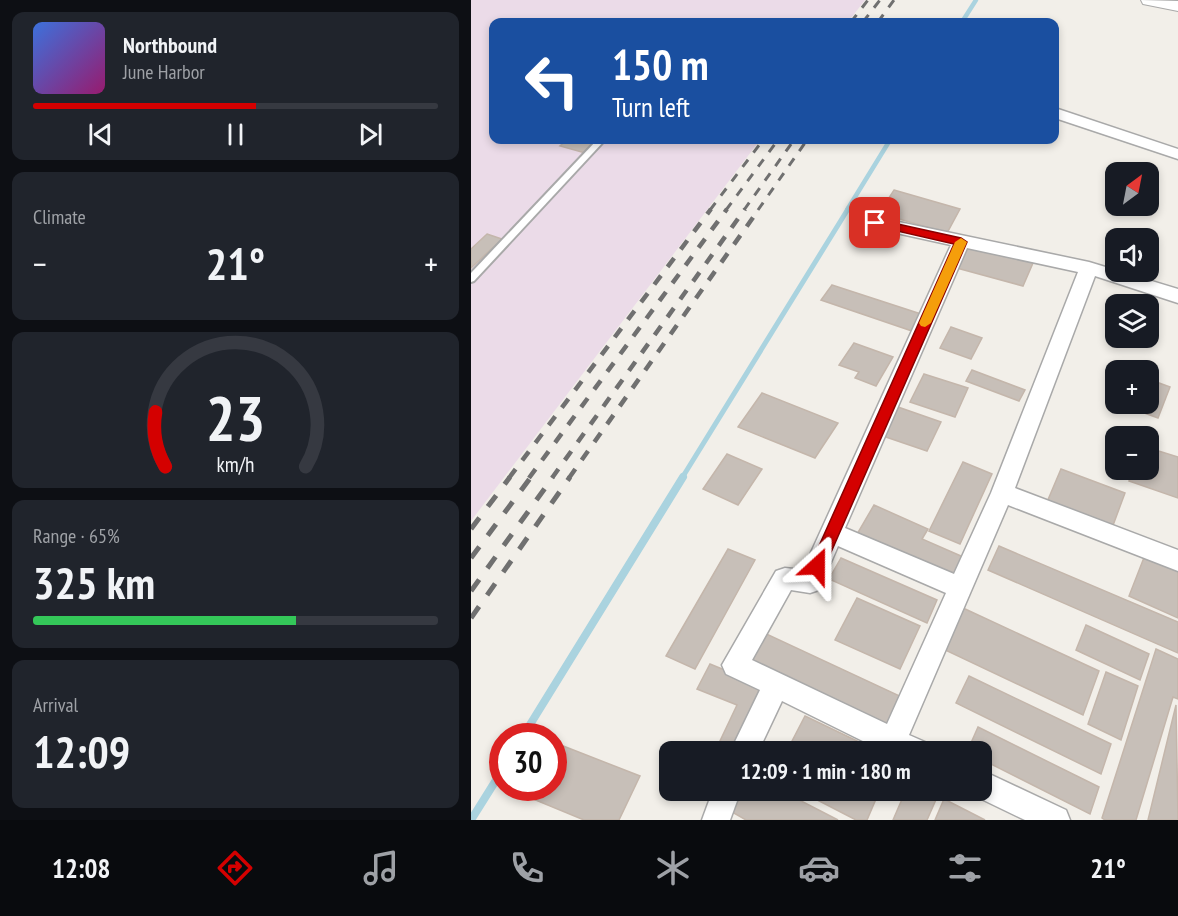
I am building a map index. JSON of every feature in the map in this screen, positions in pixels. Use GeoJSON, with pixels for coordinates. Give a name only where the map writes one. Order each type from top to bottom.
{"type":"FeatureCollection","features":[{"type":"Feature","properties":{"kind":"street"},"geometry":{"type":"LineString","coordinates":[[1149,0],[1178,6]]}},
{"type":"Feature","properties":{"kind":"street"},"geometry":{"type":"LineString","coordinates":[[1059,114],[1178,153]]}},
{"type":"Feature","properties":{"kind":"street"},"geometry":{"type":"LineString","coordinates":[[875,223],[1089,268],[1178,296]]}},
{"type":"Feature","properties":{"kind":"street"},"geometry":{"type":"LineString","coordinates":[[961,242],[810,582],[785,579],[735,665],[893,741],[1002,493],[1089,268]]}},
{"type":"Feature","properties":{"kind":"street"},"geometry":{"type":"LineString","coordinates":[[1002,493],[1178,561]]}},
{"type":"Feature","properties":{"kind":"street"},"geometry":{"type":"LineString","coordinates":[[832,534],[960,588]]}},
{"type":"Feature","properties":{"kind":"street"},"geometry":{"type":"LineString","coordinates":[[748,741],[777,684]]}},
{"type":"Feature","properties":{"kind":"street"},"geometry":{"type":"LineString","coordinates":[[992,789],[1056,820]]}},
{"type":"Feature","properties":{"kind":"street"},"geometry":{"type":"LineString","coordinates":[[716,820],[723,801]]}},
{"type":"Feature","properties":{"kind":"lane"},"geometry":{"type":"LineString","coordinates":[[471,279],[597,144]]}},
{"type":"Feature","properties":{"kind":"shaded area"},"geometry":{"type":"Polygon","coordinates":[[[471,0],[865,0],[851,18],[489,18],[489,144],[757,144],[471,521],[471,0]]]}},
{"type":"Feature","properties":{"kind":"building"},"geometry":{"type":"Polygon","coordinates":[[[562,144],[594,144],[585,153],[560,146],[562,144]]]}},
{"type":"Feature","properties":{"kind":"building"},"geometry":{"type":"Polygon","coordinates":[[[894,190],[960,209],[947,233],[879,213],[894,190]]]}},
{"type":"Feature","properties":{"kind":"building"},"geometry":{"type":"Polygon","coordinates":[[[487,234],[502,239],[471,268],[471,249],[487,234]]]}},
{"type":"Feature","properties":{"kind":"building"},"geometry":{"type":"Polygon","coordinates":[[[964,244],[1033,263],[1023,286],[953,267],[964,244]]]}},
{"type":"Feature","properties":{"kind":"building"},"geometry":{"type":"Polygon","coordinates":[[[832,285],[921,314],[912,331],[821,300],[832,285]]]}},
{"type":"Feature","properties":{"kind":"building"},"geometry":{"type":"Polygon","coordinates":[[[951,327],[982,338],[971,359],[940,348],[951,327]]]}},
{"type":"Feature","properties":{"kind":"building"},"geometry":{"type":"Polygon","coordinates":[[[854,343],[893,357],[876,386],[855,378],[859,372],[839,365],[854,343]]]}},
{"type":"Feature","properties":{"kind":"building"},"geometry":{"type":"Polygon","coordinates":[[[972,370],[1025,390],[1019,401],[966,381],[972,370]]]}},
{"type":"Feature","properties":{"kind":"building"},"geometry":{"type":"Polygon","coordinates":[[[924,374],[968,388],[955,417],[910,402],[924,374]]]}},
{"type":"Feature","properties":{"kind":"building"},"geometry":{"type":"Polygon","coordinates":[[[1159,383],[1170,387],[1158,418],[1147,414],[1159,414],[1159,383]]]}},
{"type":"Feature","properties":{"kind":"building"},"geometry":{"type":"Polygon","coordinates":[[[762,393],[838,423],[815,458],[738,427],[762,393]]]}},
{"type":"Feature","properties":{"kind":"building"},"geometry":{"type":"Polygon","coordinates":[[[898,407],[941,422],[927,451],[883,436],[898,407]]]}},
{"type":"Feature","properties":{"kind":"building"},"geometry":{"type":"Polygon","coordinates":[[[1159,451],[1178,457],[1178,498],[1129,481],[1159,480],[1159,451]]]}},
{"type":"Feature","properties":{"kind":"building"},"geometry":{"type":"Polygon","coordinates":[[[727,454],[762,469],[738,505],[703,489],[727,454]]]}},
{"type":"Feature","properties":{"kind":"building"},"geometry":{"type":"Polygon","coordinates":[[[963,462],[992,474],[960,544],[929,531],[963,462]]]}},
{"type":"Feature","properties":{"kind":"building"},"geometry":{"type":"Polygon","coordinates":[[[1061,469],[1125,493],[1112,528],[1047,502],[1061,469]]]}},
{"type":"Feature","properties":{"kind":"building"},"geometry":{"type":"Polygon","coordinates":[[[874,505],[928,529],[922,539],[970,560],[959,583],[856,536],[874,505]]]}},
{"type":"Feature","properties":{"kind":"building"},"geometry":{"type":"Polygon","coordinates":[[[999,546],[1178,622],[1178,653],[988,570],[999,546]]]}},
{"type":"Feature","properties":{"kind":"building"},"geometry":{"type":"Polygon","coordinates":[[[728,549],[755,560],[695,669],[666,656],[728,549]]]}},
{"type":"Feature","properties":{"kind":"building"},"geometry":{"type":"Polygon","coordinates":[[[1145,555],[1178,570],[1178,618],[1129,596],[1145,555]]]}},
{"type":"Feature","properties":{"kind":"building"},"geometry":{"type":"Polygon","coordinates":[[[841,558],[937,600],[927,623],[829,579],[841,558]]]}},
{"type":"Feature","properties":{"kind":"building"},"geometry":{"type":"Polygon","coordinates":[[[857,598],[920,626],[900,669],[835,640],[857,598]]]}},
{"type":"Feature","properties":{"kind":"building"},"geometry":{"type":"Polygon","coordinates":[[[963,608],[1099,671],[1083,715],[943,649],[963,608]]]}},
{"type":"Feature","properties":{"kind":"building"},"geometry":{"type":"Polygon","coordinates":[[[1086,625],[1149,654],[1140,680],[1076,650],[1086,625]]]}},
{"type":"Feature","properties":{"kind":"building"},"geometry":{"type":"Polygon","coordinates":[[[762,632],[904,698],[890,728],[746,659],[762,632]]]}},
{"type":"Feature","properties":{"kind":"building"},"geometry":{"type":"Polygon","coordinates":[[[1156,649],[1178,659],[1178,699],[1173,697],[1136,820],[1105,820],[1102,818],[1156,649]]]}},
{"type":"Feature","properties":{"kind":"building"},"geometry":{"type":"Polygon","coordinates":[[[710,664],[771,689],[747,741],[720,741],[737,705],[697,689],[710,664]]]}},
{"type":"Feature","properties":{"kind":"building"},"geometry":{"type":"Polygon","coordinates":[[[1106,672],[1138,686],[1121,740],[1088,724],[1106,672]]]}},
{"type":"Feature","properties":{"kind":"building"},"geometry":{"type":"Polygon","coordinates":[[[969,676],[1111,744],[1101,774],[956,703],[969,676]]]}},
{"type":"Feature","properties":{"kind":"building"},"geometry":{"type":"Polygon","coordinates":[[[1176,705],[1178,820],[1148,820],[1176,705]]]}},
{"type":"Feature","properties":{"kind":"building"},"geometry":{"type":"Polygon","coordinates":[[[805,716],[857,741],[792,741],[805,716]]]}},
{"type":"Feature","properties":{"kind":"building"},"geometry":{"type":"Polygon","coordinates":[[[978,727],[1099,787],[1090,814],[992,765],[992,741],[972,741],[978,727]]]}},
{"type":"Feature","properties":{"kind":"building"},"geometry":{"type":"Polygon","coordinates":[[[567,747],[640,776],[619,820],[584,820],[538,801],[567,801],[567,747]]]}},
{"type":"Feature","properties":{"kind":"building"},"geometry":{"type":"Polygon","coordinates":[[[738,801],[801,801],[838,820],[746,820],[732,812],[738,801]]]}},
{"type":"Feature","properties":{"kind":"building"},"geometry":{"type":"Polygon","coordinates":[[[819,801],[875,801],[867,820],[856,820],[819,801]]]}},
{"type":"Feature","properties":{"kind":"building"},"geometry":{"type":"Polygon","coordinates":[[[901,801],[935,801],[927,820],[893,820],[901,801]]]}},
{"type":"Feature","properties":{"kind":"building"},"geometry":{"type":"Polygon","coordinates":[[[943,801],[948,801],[985,820],[935,820],[943,801]]]}},
{"type":"Feature","properties":{"kind":"waterway"},"geometry":{"type":"LineString","coordinates":[[965,18],[976,0]]}},
{"type":"Feature","properties":{"kind":"waterway"},"geometry":{"type":"LineString","coordinates":[[847,210],[888,144]]}},
{"type":"Feature","properties":{"kind":"waterway"},"geometry":{"type":"LineString","coordinates":[[682,478],[848,209]]}},
{"type":"Feature","properties":{"kind":"waterway"},"geometry":{"type":"LineString","coordinates":[[531,723],[683,477]]}},
{"type":"Feature","properties":{"kind":"waterway"},"geometry":{"type":"LineString","coordinates":[[471,820],[489,791]]}},
{"type":"Feature","properties":{"kind":"railway"},"geometry":{"type":"LineString","coordinates":[[854,18],[868,0]]}},
{"type":"Feature","properties":{"kind":"railway"},"geometry":{"type":"LineString","coordinates":[[866,18],[880,0]]}},
{"type":"Feature","properties":{"kind":"railway"},"geometry":{"type":"LineString","coordinates":[[881,18],[894,0]]}},
{"type":"Feature","properties":{"kind":"railway"},"geometry":{"type":"LineString","coordinates":[[710,210],[760,144]]}},
{"type":"Feature","properties":{"kind":"railway"},"geometry":{"type":"LineString","coordinates":[[726,210],[775,144]]}},
{"type":"Feature","properties":{"kind":"railway"},"geometry":{"type":"LineString","coordinates":[[744,210],[791,144]]}},
{"type":"Feature","properties":{"kind":"railway"},"geometry":{"type":"LineString","coordinates":[[758,210],[804,144]]}},
{"type":"Feature","properties":{"kind":"railway"},"geometry":{"type":"LineString","coordinates":[[509,478],[711,209]]}},
{"type":"Feature","properties":{"kind":"railway"},"geometry":{"type":"LineString","coordinates":[[529,478],[727,209]]}},
{"type":"Feature","properties":{"kind":"railway"},"geometry":{"type":"LineString","coordinates":[[552,478],[745,209]]}},
{"type":"Feature","properties":{"kind":"railway"},"geometry":{"type":"LineString","coordinates":[[569,478],[759,209]]}},
{"type":"Feature","properties":{"kind":"railway"},"geometry":{"type":"LineString","coordinates":[[471,529],[510,477]]}},
{"type":"Feature","properties":{"kind":"railway"},"geometry":{"type":"LineString","coordinates":[[471,558],[531,477]]}},
{"type":"Feature","properties":{"kind":"railway"},"geometry":{"type":"LineString","coordinates":[[471,591],[553,477]]}},
{"type":"Feature","properties":{"kind":"railway"},"geometry":{"type":"LineString","coordinates":[[471,618],[570,477]]}},
{"type":"Feature","properties":{"kind":"slow traffic"},"geometry":{"type":"LineString","coordinates":[[925,323],[961,242]]}},
{"type":"Feature","properties":{"kind":"route"},"geometry":{"type":"LineString","coordinates":[[817,566],[961,242],[875,223]]}}]}
